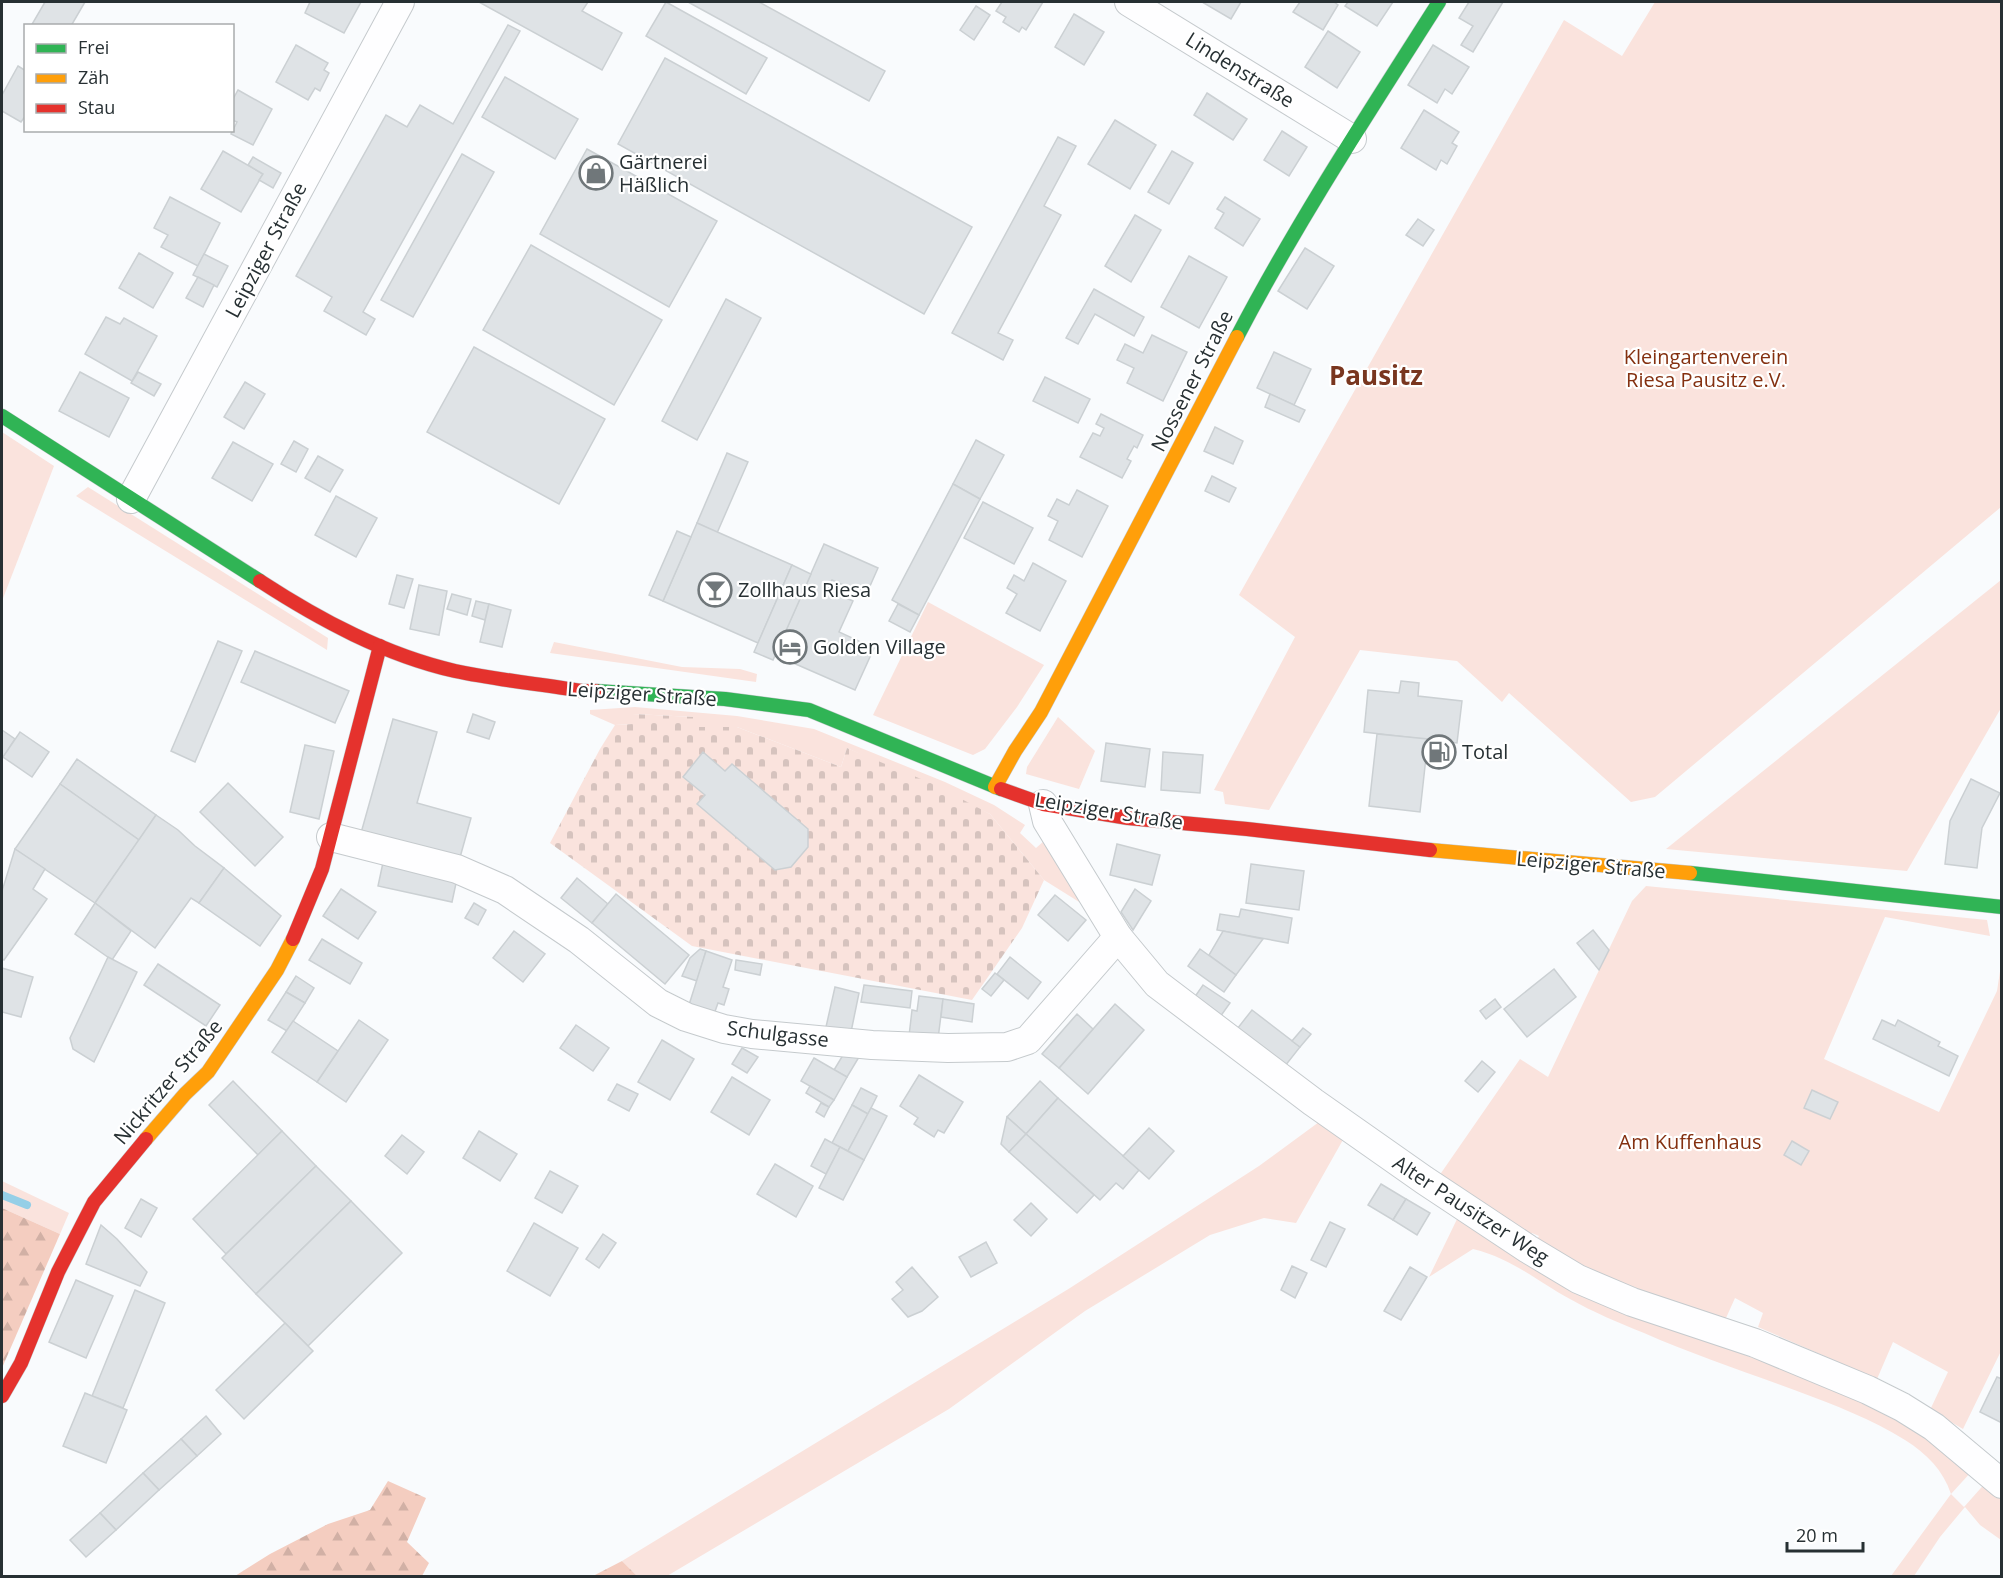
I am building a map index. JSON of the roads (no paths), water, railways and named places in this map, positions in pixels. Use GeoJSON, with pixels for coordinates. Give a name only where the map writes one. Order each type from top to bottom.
{"type":"FeatureCollection","features":[{"type":"Feature","properties":{"kind":"street","name":"Leipziger Straße"},"geometry":{"type":"LineString","coordinates":[[131,499],[400,2]]}},
{"type":"Feature","properties":{"kind":"street","name":"Lindenstraße"},"geometry":{"type":"LineString","coordinates":[[1129,2],[1352,139]]}},
{"type":"Feature","properties":{"kind":"street","name":"Nossener Straße"},"geometry":{"type":"LineString","coordinates":[[994,787],[1041,712],[1269,276],[1439,2]]}},
{"type":"Feature","properties":{"kind":"street","name":"Leipziger Straße"},"geometry":{"type":"LineString","coordinates":[[2,416],[325,621],[419,661],[456,671],[582,691],[725,699],[809,710],[994,787],[1043,804],[1128,818],[1479,855],[1623,866],[2001,907]]}},
{"type":"Feature","properties":{"kind":"street","name":"Nickritzer Straße"},"geometry":{"type":"LineString","coordinates":[[2,1396],[21,1363],[58,1272],[94,1202],[185,1094],[208,1072],[277,970],[300,924],[322,869],[380,646]]}},
{"type":"Feature","properties":{"kind":"street","name":"Alter Pausitzer Weg"},"geometry":{"type":"LineString","coordinates":[[1043,804],[1047,821],[1118,937],[1157,984],[1313,1102],[1424,1180],[1528,1249],[1578,1279],[1632,1302],[1755,1343],[1876,1394],[1934,1427],[2001,1484]]}},
{"type":"Feature","properties":{"kind":"street","name":"Schulgasse"},"geometry":{"type":"LineString","coordinates":[[331,837],[457,869],[505,890],[579,940],[658,1003],[686,1017],[724,1029],[752,1034],[872,1045],[948,1048],[1007,1047],[1020,1044],[1028,1040],[1118,937]]}},
{"type":"Feature","properties":{"kind":"waterway"},"geometry":{"type":"LineString","coordinates":[[2,1195],[27,1205]]}},
{"type":"Feature","properties":{"kind":"place","name":"Gärtnerei Häßlich"},"geometry":{"type":"Point","coordinates":[596,173]}},
{"type":"Feature","properties":{"kind":"place","name":"Zollhaus Riesa"},"geometry":{"type":"Point","coordinates":[715,590]}},
{"type":"Feature","properties":{"kind":"place","name":"Golden Village"},"geometry":{"type":"Point","coordinates":[790,647]}},
{"type":"Feature","properties":{"kind":"place","name":"Total"},"geometry":{"type":"Point","coordinates":[1439,752]}},
{"type":"Feature","properties":{"kind":"district","name":"Pausitz"},"geometry":{"type":"Point","coordinates":[1376,376]}},
{"type":"Feature","properties":{"kind":"park label","name":"Kleingartenverein Riesa Pausitz e.V."},"geometry":{"type":"Point","coordinates":[1706,368]}},
{"type":"Feature","properties":{"kind":"park label","name":"Am Kuffenhaus"},"geometry":{"type":"Point","coordinates":[1690,1142]}}]}
